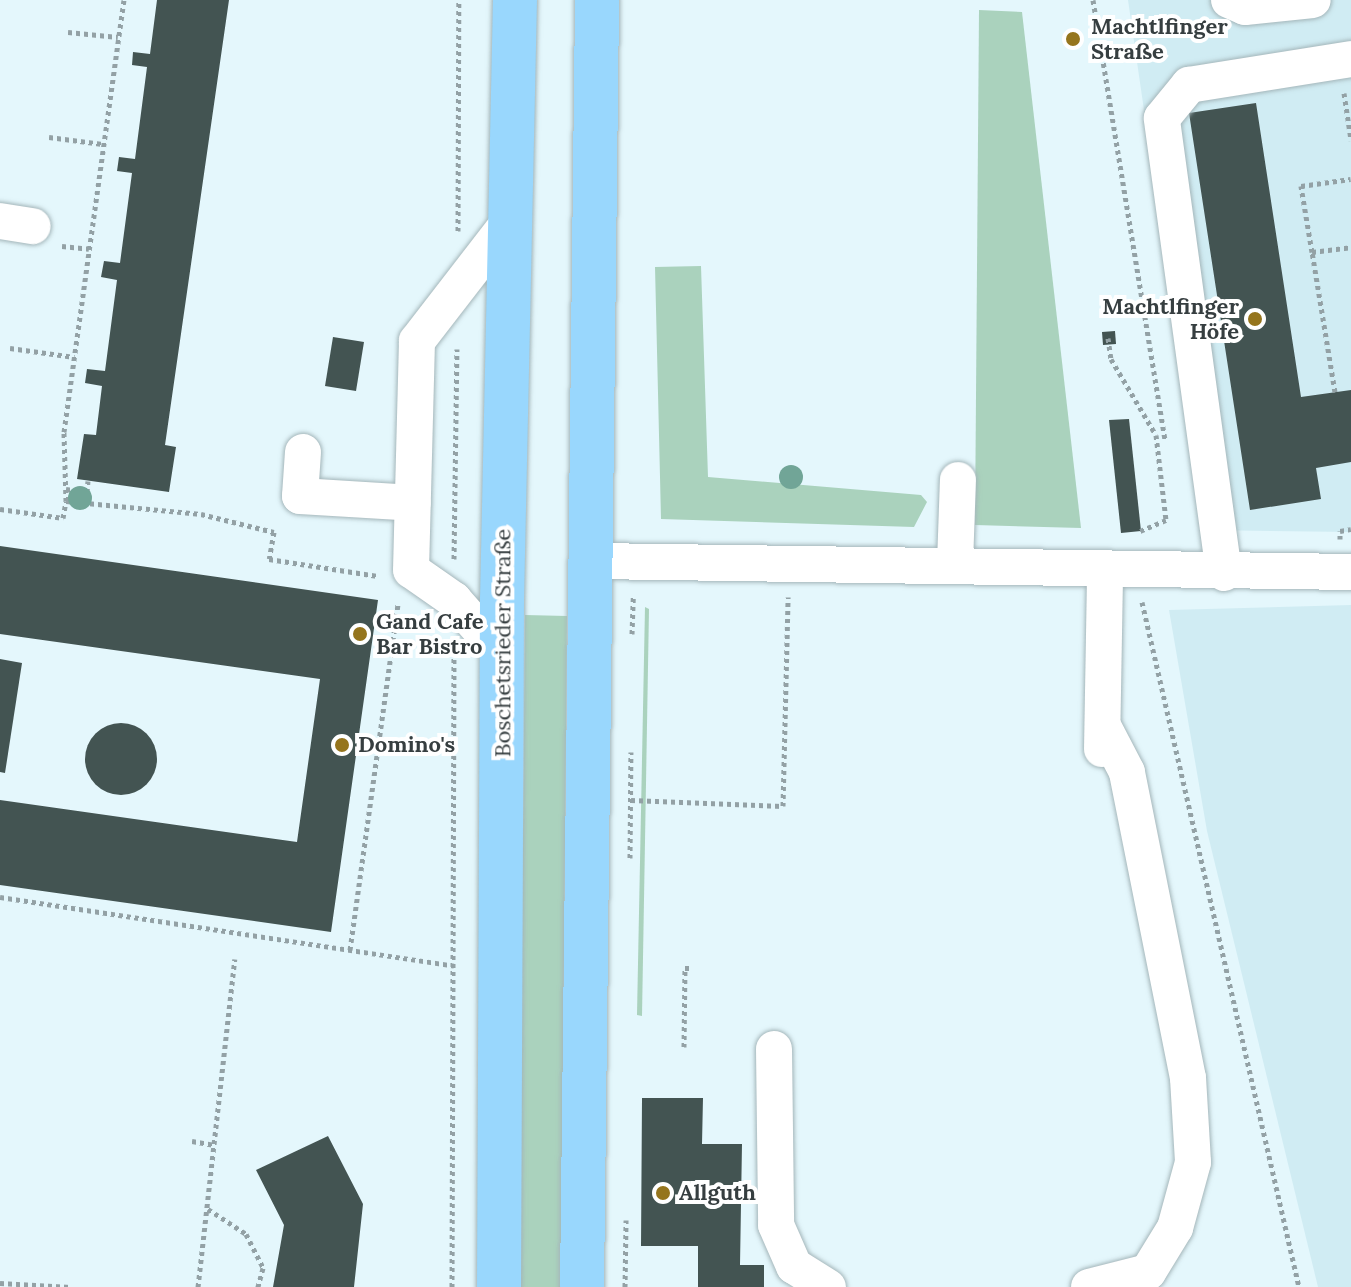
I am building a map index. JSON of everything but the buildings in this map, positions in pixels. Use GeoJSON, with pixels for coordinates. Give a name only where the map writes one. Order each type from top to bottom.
{"type":"FeatureCollection","features":[{"type":"Feature","properties":{"kind":"main road","name":"Boschetsrieder Straße"},"geometry":{"type":"LineString","coordinates":[[499,1287],[502,655],[515,0]]}},
{"type":"Feature","properties":{"kind":"main road"},"geometry":{"type":"LineString","coordinates":[[582,1287],[594,561],[597,0]]}},
{"type":"Feature","properties":{"kind":"street"},"geometry":{"type":"LineString","coordinates":[[1229,0],[1245,7],[1313,0]]}},
{"type":"Feature","properties":{"kind":"street"},"geometry":{"type":"LineString","coordinates":[[1224,573],[1162,118],[1189,85],[1345,60]]}},
{"type":"Feature","properties":{"kind":"street"},"geometry":{"type":"LineString","coordinates":[[502,655],[454,600],[411,570],[417,341],[509,222]]}},
{"type":"Feature","properties":{"kind":"street"},"geometry":{"type":"LineString","coordinates":[[303,452],[300,496],[413,503]]}},
{"type":"Feature","properties":{"kind":"street"},"geometry":{"type":"LineString","coordinates":[[955,564],[958,480]]}},
{"type":"Feature","properties":{"kind":"street"},"geometry":{"type":"LineString","coordinates":[[594,561],[789,560],[1120,571],[1351,572]]}},
{"type":"Feature","properties":{"kind":"street"},"geometry":{"type":"LineString","coordinates":[[1102,774],[1103,726],[1120,571]]}},
{"type":"Feature","properties":{"kind":"street"},"geometry":{"type":"LineString","coordinates":[[1089,1287],[1148,1272],[1175,1228],[1193,1162],[1188,1078],[1127,772],[1103,726]]}},
{"type":"Feature","properties":{"kind":"street"},"geometry":{"type":"LineString","coordinates":[[774,1049],[776,1225],[794,1266],[828,1287]]}},
{"type":"Feature","properties":{"kind":"path"},"geometry":{"type":"LineString","coordinates":[[0,509],[63,518],[74,357],[124,0]]}},
{"type":"Feature","properties":{"kind":"path"},"geometry":{"type":"LineString","coordinates":[[1093,0],[1165,441]]}},
{"type":"Feature","properties":{"kind":"path"},"geometry":{"type":"LineString","coordinates":[[68,32],[118,37]]}},
{"type":"Feature","properties":{"kind":"path"},"geometry":{"type":"LineString","coordinates":[[1345,60],[1351,140]]}},
{"type":"Feature","properties":{"kind":"path"},"geometry":{"type":"LineString","coordinates":[[49,137],[103,144]]}},
{"type":"Feature","properties":{"kind":"path"},"geometry":{"type":"LineString","coordinates":[[1335,392],[1301,186],[1351,179]]}},
{"type":"Feature","properties":{"kind":"path"},"geometry":{"type":"LineString","coordinates":[[1312,252],[1351,247]]}},
{"type":"Feature","properties":{"kind":"path"},"geometry":{"type":"LineString","coordinates":[[1108,338],[1111,359],[1156,435],[1166,520],[1130,532]]}},
{"type":"Feature","properties":{"kind":"path"},"geometry":{"type":"LineString","coordinates":[[10,348],[74,357]]}},
{"type":"Feature","properties":{"kind":"path"},"geometry":{"type":"LineString","coordinates":[[457,381],[466,398]]}},
{"type":"Feature","properties":{"kind":"path"},"geometry":{"type":"LineString","coordinates":[[66,489],[87,492],[88,481]]}},
{"type":"Feature","properties":{"kind":"path"},"geometry":{"type":"LineString","coordinates":[[66,501],[201,514],[274,532],[269,559],[387,577]]}},
{"type":"Feature","properties":{"kind":"path"},"geometry":{"type":"LineString","coordinates":[[631,800],[783,806],[789,560]]}},
{"type":"Feature","properties":{"kind":"path"},"geometry":{"type":"LineString","coordinates":[[1120,571],[1299,1287]]}},
{"type":"Feature","properties":{"kind":"path"},"geometry":{"type":"LineString","coordinates":[[350,950],[399,595]]}},
{"type":"Feature","properties":{"kind":"path"},"geometry":{"type":"LineString","coordinates":[[0,897],[454,966]]}},
{"type":"Feature","properties":{"kind":"path"},"geometry":{"type":"LineString","coordinates":[[198,1287],[235,959]]}},
{"type":"Feature","properties":{"kind":"path"},"geometry":{"type":"LineString","coordinates":[[684,1047],[685,968],[691,968]]}},
{"type":"Feature","properties":{"kind":"path"},"geometry":{"type":"LineString","coordinates":[[192,1141],[215,1145]]}},
{"type":"Feature","properties":{"kind":"path"},"geometry":{"type":"LineString","coordinates":[[207,1209],[246,1234],[263,1268],[258,1287]]}},
{"type":"Feature","properties":{"kind":"path"},"geometry":{"type":"LineString","coordinates":[[0,1283],[71,1287]]}},
{"type":"Feature","properties":{"kind":"shaded area"},"geometry":{"type":"Polygon","coordinates":[[[1128,0],[1351,0],[1351,532],[1205,530],[1128,0]]]}},
{"type":"Feature","properties":{"kind":"shaded area"},"geometry":{"type":"Polygon","coordinates":[[[1351,605],[1351,1287],[1318,1287],[1207,831],[1169,610],[1351,605]]]}},
{"type":"Feature","properties":{"kind":"green space"},"geometry":{"type":"Polygon","coordinates":[[[979,10],[1022,12],[1081,528],[975,525],[979,10]]]}},
{"type":"Feature","properties":{"kind":"green space"},"geometry":{"type":"Polygon","coordinates":[[[701,266],[708,477],[921,495],[927,502],[914,527],[661,519],[655,267],[701,266]]]}},
{"type":"Feature","properties":{"kind":"green space"},"geometry":{"type":"Polygon","coordinates":[[[645,607],[649,609],[642,1016],[637,1015],[645,607]]]}},
{"type":"Feature","properties":{"kind":"green space"},"geometry":{"type":"Polygon","coordinates":[[[525,615],[567,616],[561,1287],[519,1287],[525,615]]]}},
{"type":"Feature","properties":{"kind":"place","name":"Machtlfinger Straße"},"geometry":{"type":"Point","coordinates":[1073,39]}},
{"type":"Feature","properties":{"kind":"place","name":"Machtlfinger Höfe"},"geometry":{"type":"Point","coordinates":[1255,319]}},
{"type":"Feature","properties":{"kind":"place","name":"Gand Cafe Bar Bistro"},"geometry":{"type":"Point","coordinates":[360,634]}},
{"type":"Feature","properties":{"kind":"place","name":"Domino's"},"geometry":{"type":"Point","coordinates":[342,745]}},
{"type":"Feature","properties":{"kind":"place","name":"Allguth"},"geometry":{"type":"Point","coordinates":[663,1193]}}]}
